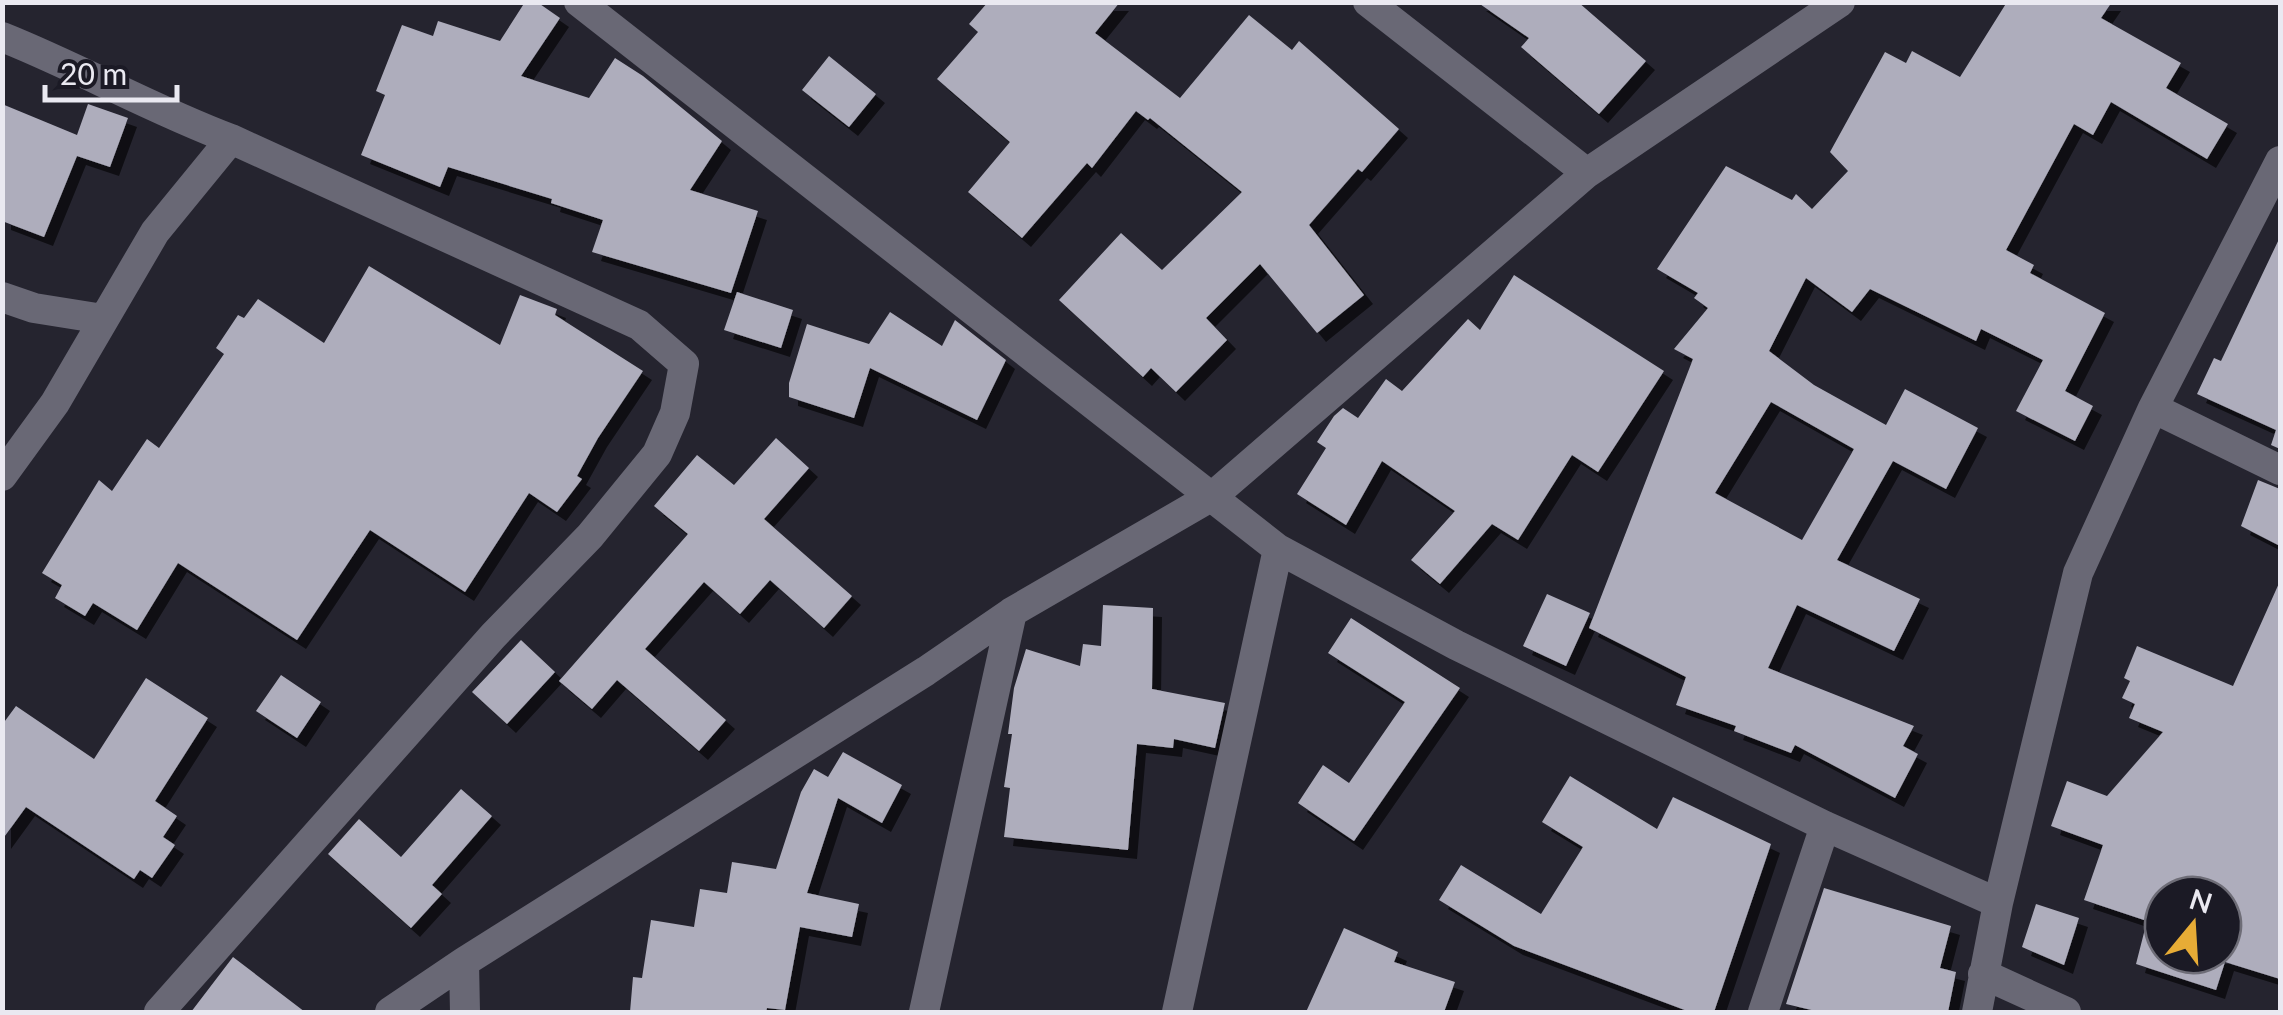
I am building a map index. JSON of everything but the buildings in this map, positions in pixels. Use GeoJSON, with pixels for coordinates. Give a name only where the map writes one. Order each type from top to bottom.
{"type":"FeatureCollection","features":[{"type":"Feature","properties":{"kind":"street"},"geometry":{"type":"LineString","coordinates":[[579,2],[1278,548],[1456,645],[1825,826],[1998,903]]}},
{"type":"Feature","properties":{"kind":"street"},"geometry":{"type":"LineString","coordinates":[[1368,2],[1587,174]]}},
{"type":"Feature","properties":{"kind":"street"},"geometry":{"type":"LineString","coordinates":[[390,1012],[926,671],[1012,612],[1214,495],[1587,174],[1840,2]]}},
{"type":"Feature","properties":{"kind":"street"},"geometry":{"type":"LineString","coordinates":[[2,38],[66,63],[639,325],[684,364],[675,414],[657,454],[590,536],[481,650],[159,1012]]}},
{"type":"Feature","properties":{"kind":"street"},"geometry":{"type":"LineString","coordinates":[[2,476],[55,404],[155,232],[231,139]]}},
{"type":"Feature","properties":{"kind":"street"},"geometry":{"type":"LineString","coordinates":[[1976,1012],[1998,903],[2078,573],[2154,408],[2280,161]]}},
{"type":"Feature","properties":{"kind":"street"},"geometry":{"type":"LineString","coordinates":[[2,297],[34,308],[103,319]]}},
{"type":"Feature","properties":{"kind":"street"},"geometry":{"type":"LineString","coordinates":[[2154,408],[2280,470]]}},
{"type":"Feature","properties":{"kind":"street"},"geometry":{"type":"LineString","coordinates":[[1177,1012],[1278,548]]}},
{"type":"Feature","properties":{"kind":"street"},"geometry":{"type":"LineString","coordinates":[[924,1012],[1012,612]]}},
{"type":"Feature","properties":{"kind":"street"},"geometry":{"type":"LineString","coordinates":[[1762,1012],[1825,826]]}},
{"type":"Feature","properties":{"kind":"street"},"geometry":{"type":"LineString","coordinates":[[464,962],[466,1012]]}},
{"type":"Feature","properties":{"kind":"street"},"geometry":{"type":"LineString","coordinates":[[1983,974],[2066,1012]]}}]}
